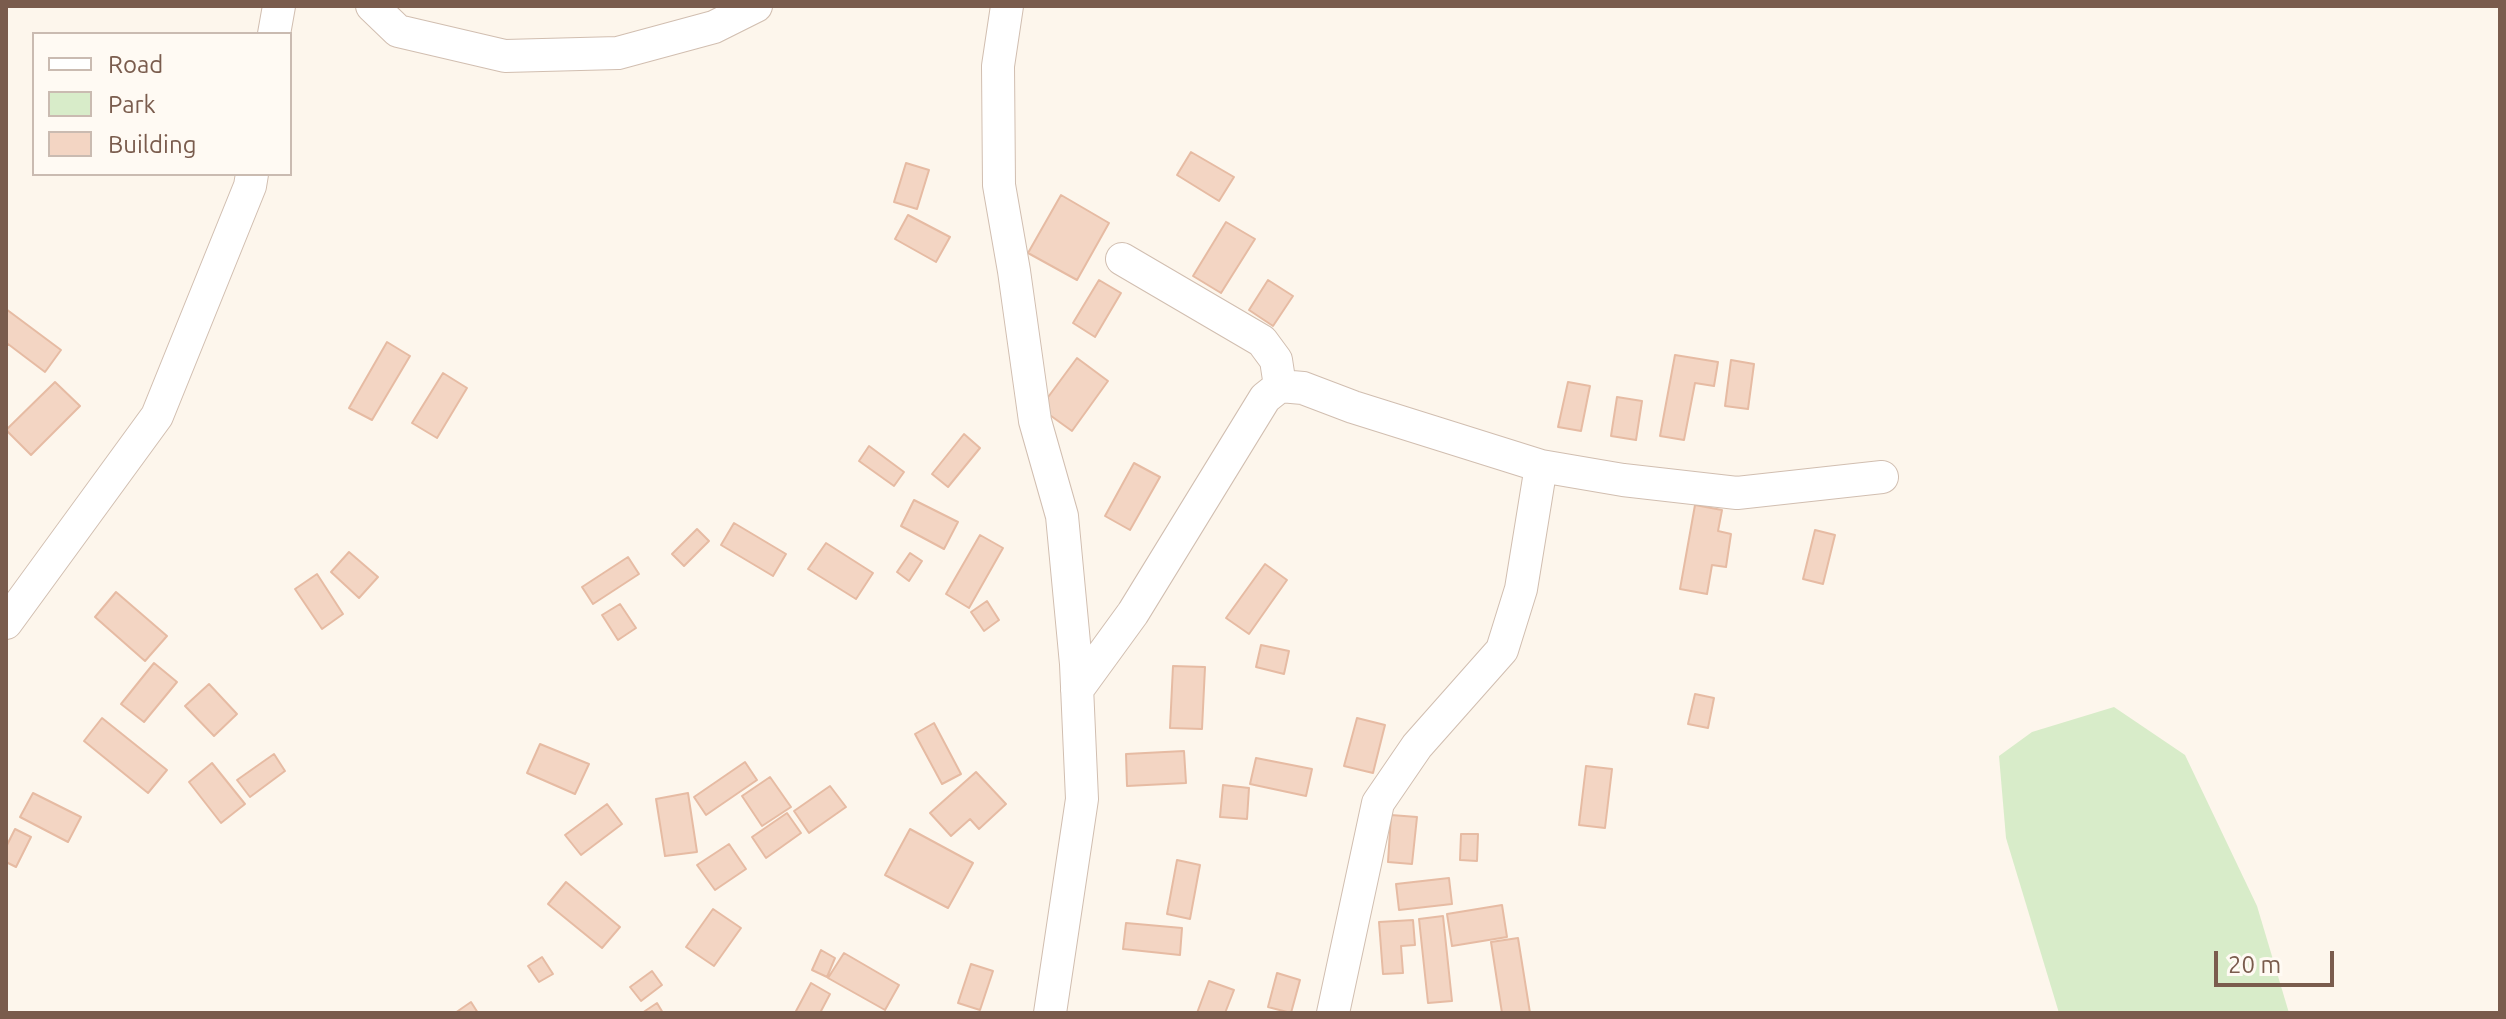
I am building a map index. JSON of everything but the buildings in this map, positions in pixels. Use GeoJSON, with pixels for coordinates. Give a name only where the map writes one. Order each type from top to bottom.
{"type":"FeatureCollection","features":[{"type":"Feature","properties":{"kind":"street"},"geometry":{"type":"LineString","coordinates":[[274,32],[279,6]]}},
{"type":"Feature","properties":{"kind":"street"},"geometry":{"type":"LineString","coordinates":[[372,6],[398,31],[505,56],[618,53],[714,27],[756,6]]}},
{"type":"Feature","properties":{"kind":"street"},"geometry":{"type":"LineString","coordinates":[[1007,6],[998,66],[999,185],[1035,421],[1062,516],[1077,690],[1082,799],[1050,1013]]}},
{"type":"Feature","properties":{"kind":"street"},"geometry":{"type":"LineString","coordinates":[[6,623],[157,416],[252,176]]}},
{"type":"Feature","properties":{"kind":"street"},"geometry":{"type":"LineString","coordinates":[[1122,259],[1262,341],[1276,360],[1280,386]]}},
{"type":"Feature","properties":{"kind":"street"},"geometry":{"type":"LineString","coordinates":[[1077,690],[1133,613],[1265,398],[1280,386],[1303,388],[1541,466],[1623,480],[1737,493],[1882,477]]}},
{"type":"Feature","properties":{"kind":"street"},"geometry":{"type":"LineString","coordinates":[[1333,1013],[1378,803],[1417,746],[1502,650],[1521,589],[1541,466]]}},
{"type":"Feature","properties":{"kind":"green space"},"geometry":{"type":"Polygon","coordinates":[[[2114,707],[2185,755],[2257,906],[2289,1013],[2059,1013],[2006,838],[1999,756],[2032,732],[2114,707]]]}}]}
